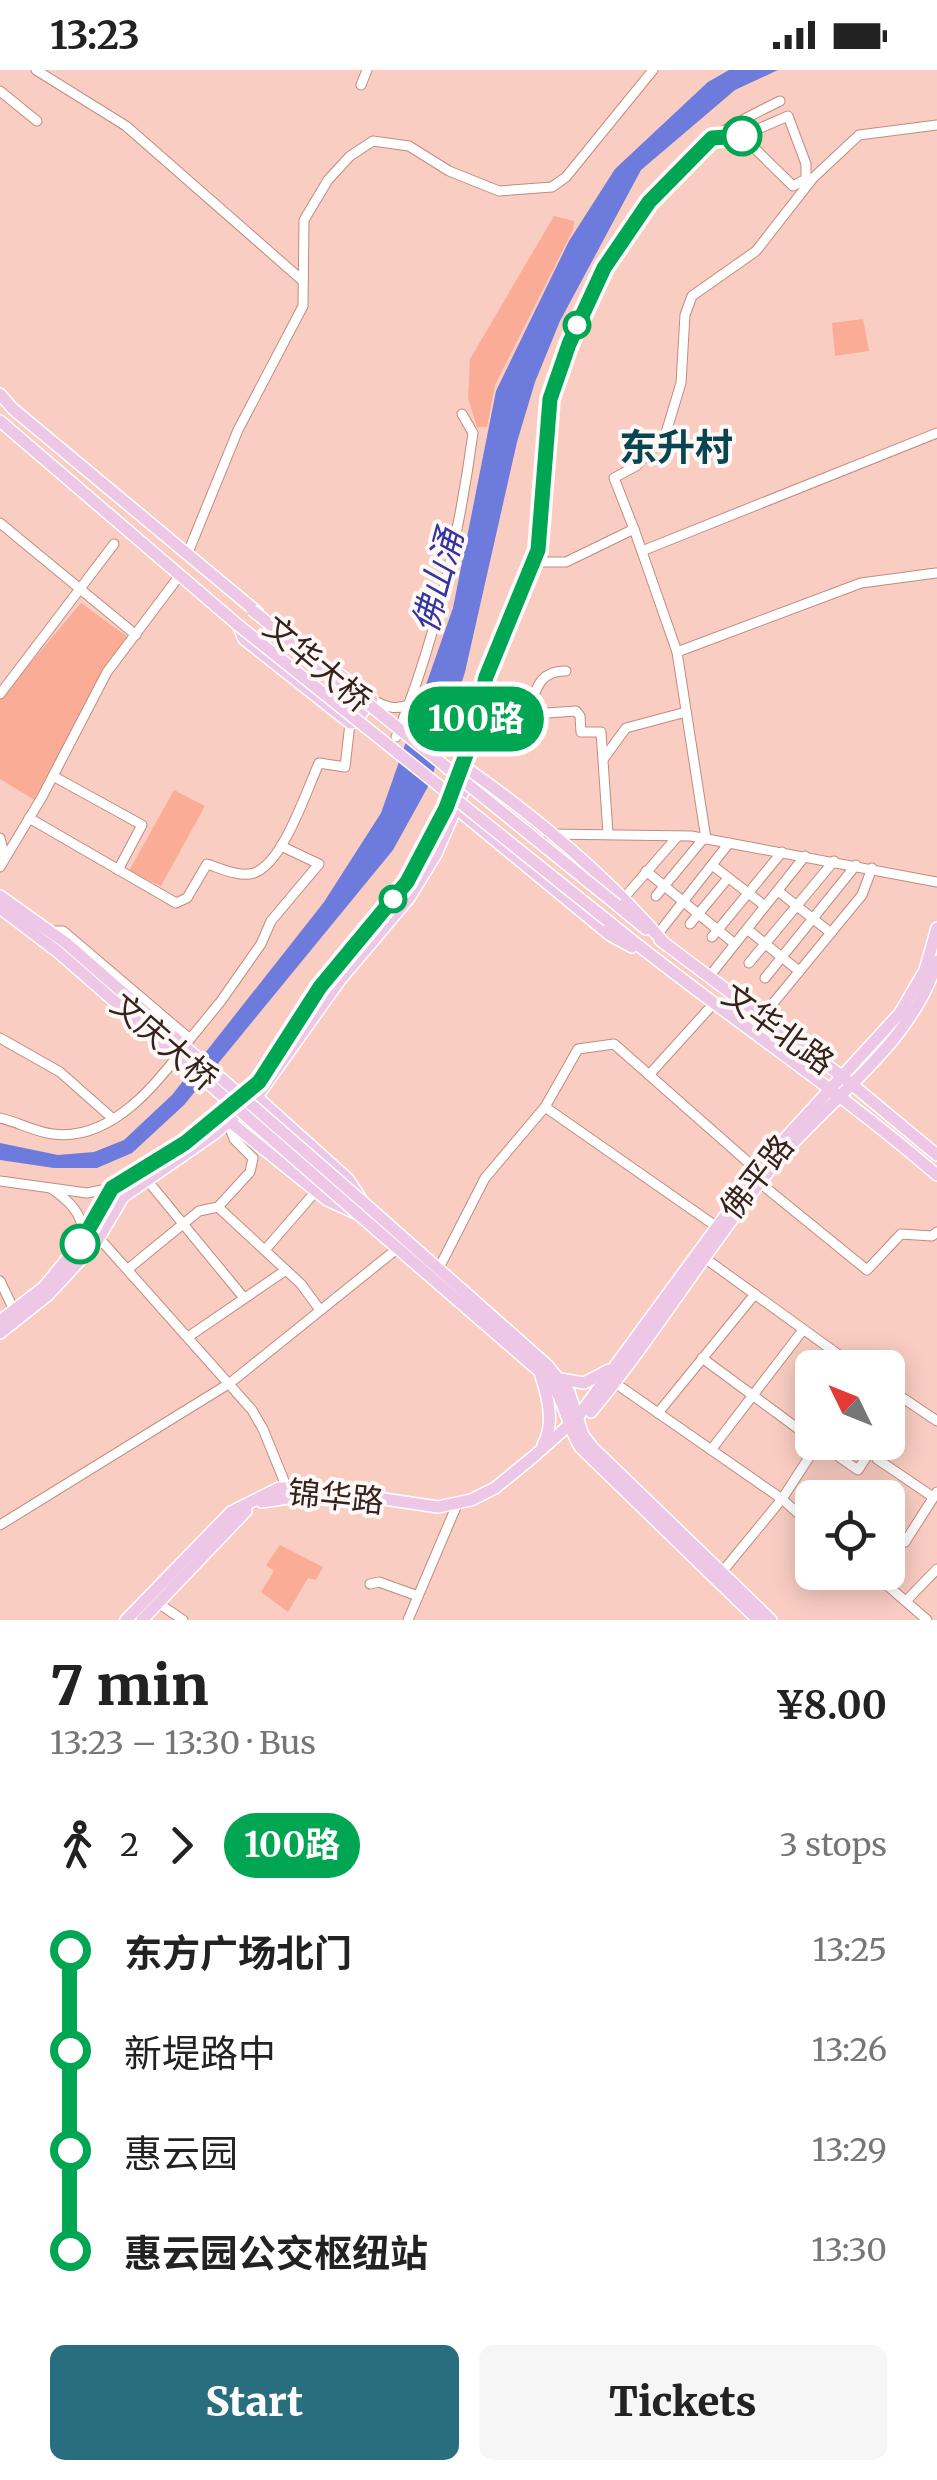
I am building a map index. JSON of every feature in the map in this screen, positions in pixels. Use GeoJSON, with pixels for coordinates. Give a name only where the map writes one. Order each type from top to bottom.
{"type":"FeatureCollection","features":[{"type":"Feature","properties":{"kind":"main road"},"geometry":{"type":"LineString","coordinates":[[0,394],[252,610],[266,615],[372,699],[356,722],[350,724],[244,640],[238,625]]}},
{"type":"Feature","properties":{"kind":"main road"},"geometry":{"type":"LineString","coordinates":[[0,422],[238,625],[655,960],[837,1092],[937,1175]]}},
{"type":"Feature","properties":{"kind":"main road","name":"文华大桥"},"geometry":{"type":"LineString","coordinates":[[252,610],[620,902]]}},
{"type":"Feature","properties":{"kind":"main road"},"geometry":{"type":"LineString","coordinates":[[0,1333],[48,1295],[123,1197],[253,1094],[320,987],[407,882],[452,805],[467,768],[548,834],[666,946]]}},
{"type":"Feature","properties":{"kind":"main road"},"geometry":{"type":"LineString","coordinates":[[452,805],[610,935],[655,960]]}},
{"type":"Feature","properties":{"kind":"main road"},"geometry":{"type":"LineString","coordinates":[[0,896],[49,931],[62,948]]}},
{"type":"Feature","properties":{"kind":"main road","name":"文华北路"},"geometry":{"type":"LineString","coordinates":[[620,902],[666,946],[847,1081],[937,1155]]}},
{"type":"Feature","properties":{"kind":"main road"},"geometry":{"type":"LineString","coordinates":[[0,908],[62,948]]}},
{"type":"Feature","properties":{"kind":"main road","name":"佛平路"},"geometry":{"type":"LineString","coordinates":[[847,1081],[907,1005],[924,970],[937,928]]}},
{"type":"Feature","properties":{"kind":"main road","name":"文庆大桥"},"geometry":{"type":"LineString","coordinates":[[62,948],[360,1208]]}},
{"type":"Feature","properties":{"kind":"main road","name":"佛平路"},"geometry":{"type":"LineString","coordinates":[[574,1425],[758,1176],[776,1162],[910,1017],[937,961]]}},
{"type":"Feature","properties":{"kind":"main road"},"geometry":{"type":"LineString","coordinates":[[253,1094],[348,1179],[360,1208],[398,1248],[556,1387],[586,1453],[758,1620]]}},
{"type":"Feature","properties":{"kind":"main road"},"geometry":{"type":"LineString","coordinates":[[0,1321],[44,1287],[94,1233],[112,1188],[225,1118]]}},
{"type":"Feature","properties":{"kind":"main road"},"geometry":{"type":"LineString","coordinates":[[225,1118],[316,1191],[360,1208],[439,1268],[560,1379],[569,1392],[574,1425],[592,1448],[771,1620]]}},
{"type":"Feature","properties":{"kind":"main road","name":"佛平路"},"geometry":{"type":"LineString","coordinates":[[574,1425],[615,1382],[706,1259],[758,1176]]}},
{"type":"Feature","properties":{"kind":"main road"},"geometry":{"type":"LineString","coordinates":[[112,1188],[123,1197]]}},
{"type":"Feature","properties":{"kind":"main road"},"geometry":{"type":"LineString","coordinates":[[560,1379],[584,1383],[617,1365]]}},
{"type":"Feature","properties":{"kind":"main road"},"geometry":{"type":"LineString","coordinates":[[540,1372],[549,1405],[548,1436],[540,1451]]}},
{"type":"Feature","properties":{"kind":"main road","name":"锦华路"},"geometry":{"type":"LineString","coordinates":[[126,1620],[231,1512],[258,1497],[288,1491],[438,1507],[471,1500],[494,1488],[574,1425]]}},
{"type":"Feature","properties":{"kind":"main road","name":"锦华路"},"geometry":{"type":"LineString","coordinates":[[142,1620],[236,1518],[258,1504],[288,1491],[436,1512],[476,1502],[498,1492],[574,1425]]}},
{"type":"Feature","properties":{"kind":"street"},"geometry":{"type":"LineString","coordinates":[[36,70],[126,126],[303,281]]}},
{"type":"Feature","properties":{"kind":"street"},"geometry":{"type":"LineString","coordinates":[[361,84],[367,70]]}},
{"type":"Feature","properties":{"kind":"street"},"geometry":{"type":"LineString","coordinates":[[187,555],[238,430],[303,306],[304,220],[328,180],[350,156],[374,142],[408,146],[449,171],[499,191],[552,187],[566,177],[654,70]]}},
{"type":"Feature","properties":{"kind":"street"},"geometry":{"type":"LineString","coordinates":[[0,91],[37,121]]}},
{"type":"Feature","properties":{"kind":"street"},"geometry":{"type":"LineString","coordinates":[[467,768],[486,677],[538,550],[550,399],[569,344],[604,268],[649,202],[712,138],[780,101]]}},
{"type":"Feature","properties":{"kind":"street"},"geometry":{"type":"LineString","coordinates":[[712,138],[742,136],[788,116],[806,164],[806,179],[793,186],[742,136]]}},
{"type":"Feature","properties":{"kind":"street"},"geometry":{"type":"LineString","coordinates":[[656,896],[705,839],[676,652],[614,478],[636,466],[665,436],[681,383],[685,315],[692,296],[756,250],[813,178],[859,136],[937,125]]}},
{"type":"Feature","properties":{"kind":"street"},"geometry":{"type":"LineString","coordinates":[[0,422],[14,409]]}},
{"type":"Feature","properties":{"kind":"street"},"geometry":{"type":"LineString","coordinates":[[396,737],[410,704],[450,568],[473,433],[462,414]]}},
{"type":"Feature","properties":{"kind":"street"},"geometry":{"type":"LineString","coordinates":[[642,551],[937,433]]}},
{"type":"Feature","properties":{"kind":"street"},"geometry":{"type":"LineString","coordinates":[[0,523],[136,635]]}},
{"type":"Feature","properties":{"kind":"street"},"geometry":{"type":"LineString","coordinates":[[534,562],[566,562],[634,529]]}},
{"type":"Feature","properties":{"kind":"street"},"geometry":{"type":"LineString","coordinates":[[0,694],[114,544]]}},
{"type":"Feature","properties":{"kind":"street"},"geometry":{"type":"LineString","coordinates":[[676,652],[861,583],[936,573]]}},
{"type":"Feature","properties":{"kind":"street"},"geometry":{"type":"LineString","coordinates":[[0,867],[108,672],[180,575]]}},
{"type":"Feature","properties":{"kind":"street"},"geometry":{"type":"LineString","coordinates":[[566,671],[550,673],[538,684],[530,713],[579,712],[581,732],[601,732],[608,833]]}},
{"type":"Feature","properties":{"kind":"street"},"geometry":{"type":"LineString","coordinates":[[372,699],[383,706],[401,708],[410,704]]}},
{"type":"Feature","properties":{"kind":"street"},"geometry":{"type":"LineString","coordinates":[[603,760],[626,728],[686,712]]}},
{"type":"Feature","properties":{"kind":"street"},"geometry":{"type":"LineString","coordinates":[[30,818],[176,904],[187,898],[206,864],[244,875],[256,873],[275,859],[319,764],[344,767],[350,724]]}},
{"type":"Feature","properties":{"kind":"street"},"geometry":{"type":"LineString","coordinates":[[53,776],[142,826],[118,870]]}},
{"type":"Feature","properties":{"kind":"street"},"geometry":{"type":"LineString","coordinates":[[548,834],[705,839],[937,882]]}},
{"type":"Feature","properties":{"kind":"street"},"geometry":{"type":"LineString","coordinates":[[620,902],[678,836]]}},
{"type":"Feature","properties":{"kind":"street"},"geometry":{"type":"LineString","coordinates":[[0,838],[0,855]]}},
{"type":"Feature","properties":{"kind":"street"},"geometry":{"type":"LineString","coordinates":[[657,934],[729,843]]}},
{"type":"Feature","properties":{"kind":"street"},"geometry":{"type":"LineString","coordinates":[[0,1118],[52,1134],[74,1134],[112,1118],[134,1103],[166,1072],[221,1002],[261,944],[271,922],[319,864],[281,846]]}},
{"type":"Feature","properties":{"kind":"street"},"geometry":{"type":"LineString","coordinates":[[715,934],[782,852]]}},
{"type":"Feature","properties":{"kind":"street"},"geometry":{"type":"LineString","coordinates":[[708,978],[805,856]]}},
{"type":"Feature","properties":{"kind":"street"},"geometry":{"type":"LineString","coordinates":[[749,963],[834,861]]}},
{"type":"Feature","properties":{"kind":"street"},"geometry":{"type":"LineString","coordinates":[[712,865],[766,906]]}},
{"type":"Feature","properties":{"kind":"street"},"geometry":{"type":"LineString","coordinates":[[765,978],[856,865]]}},
{"type":"Feature","properties":{"kind":"street"},"geometry":{"type":"LineString","coordinates":[[761,1018],[862,896],[872,868]]}},
{"type":"Feature","properties":{"kind":"street"},"geometry":{"type":"LineString","coordinates":[[646,871],[698,914],[715,934],[735,944]]}},
{"type":"Feature","properties":{"kind":"street"},"geometry":{"type":"LineString","coordinates":[[690,924],[728,878]]}},
{"type":"Feature","properties":{"kind":"street"},"geometry":{"type":"LineString","coordinates":[[778,891],[831,932]]}},
{"type":"Feature","properties":{"kind":"street"},"geometry":{"type":"LineString","coordinates":[[747,929],[798,971]]}},
{"type":"Feature","properties":{"kind":"street"},"geometry":{"type":"LineString","coordinates":[[49,931],[63,931],[190,1039]]}},
{"type":"Feature","properties":{"kind":"street"},"geometry":{"type":"LineString","coordinates":[[649,1076],[715,1002]]}},
{"type":"Feature","properties":{"kind":"street"},"geometry":{"type":"LineString","coordinates":[[0,1038],[60,1072],[112,1118]]}},
{"type":"Feature","properties":{"kind":"street"},"geometry":{"type":"LineString","coordinates":[[439,1268],[485,1178],[545,1107],[578,1048],[614,1044],[866,1270],[901,1234],[932,1236],[937,1232]]}},
{"type":"Feature","properties":{"kind":"street"},"geometry":{"type":"LineString","coordinates":[[545,1107],[717,1228]]}},
{"type":"Feature","properties":{"kind":"street"},"geometry":{"type":"LineString","coordinates":[[128,1269],[199,1211],[218,1207],[250,1172],[253,1158],[234,1139],[225,1118]]}},
{"type":"Feature","properties":{"kind":"street"},"geometry":{"type":"LineString","coordinates":[[147,1180],[244,1298]]}},
{"type":"Feature","properties":{"kind":"street"},"geometry":{"type":"LineString","coordinates":[[0,1181],[87,1193],[112,1188]]}},
{"type":"Feature","properties":{"kind":"street"},"geometry":{"type":"LineString","coordinates":[[50,1188],[67,1199],[78,1214],[84,1229],[80,1244]]}},
{"type":"Feature","properties":{"kind":"street"},"geometry":{"type":"LineString","coordinates":[[265,1250],[316,1191]]}},
{"type":"Feature","properties":{"kind":"street"},"geometry":{"type":"LineString","coordinates":[[218,1207],[286,1270],[320,1310]]}},
{"type":"Feature","properties":{"kind":"street"},"geometry":{"type":"LineString","coordinates":[[94,1233],[230,1383],[263,1429],[288,1491]]}},
{"type":"Feature","properties":{"kind":"street"},"geometry":{"type":"LineString","coordinates":[[0,1524],[230,1383],[398,1248]]}},
{"type":"Feature","properties":{"kind":"street"},"geometry":{"type":"LineString","coordinates":[[706,1259],[831,1350]]}},
{"type":"Feature","properties":{"kind":"street"},"geometry":{"type":"LineString","coordinates":[[188,1337],[286,1270]]}},
{"type":"Feature","properties":{"kind":"street"},"geometry":{"type":"LineString","coordinates":[[0,1281],[14,1310]]}},
{"type":"Feature","properties":{"kind":"street"},"geometry":{"type":"LineString","coordinates":[[658,1412],[755,1294]]}},
{"type":"Feature","properties":{"kind":"street"},"geometry":{"type":"LineString","coordinates":[[711,1450],[803,1330]]}},
{"type":"Feature","properties":{"kind":"street"},"geometry":{"type":"LineString","coordinates":[[702,1358],[795,1426]]}},
{"type":"Feature","properties":{"kind":"street"},"geometry":{"type":"LineString","coordinates":[[615,1382],[795,1511]]}},
{"type":"Feature","properties":{"kind":"street"},"geometry":{"type":"LineString","coordinates":[[905,1399],[937,1421]]}},
{"type":"Feature","properties":{"kind":"street"},"geometry":{"type":"LineString","coordinates":[[722,1572],[782,1499],[806,1460]]}},
{"type":"Feature","properties":{"kind":"street"},"geometry":{"type":"LineString","coordinates":[[843,1460],[858,1470],[864,1460]]}},
{"type":"Feature","properties":{"kind":"street"},"geometry":{"type":"LineString","coordinates":[[877,1460],[935,1500],[905,1542]]}},
{"type":"Feature","properties":{"kind":"street"},"geometry":{"type":"LineString","coordinates":[[408,1620],[456,1507]]}},
{"type":"Feature","properties":{"kind":"street"},"geometry":{"type":"LineString","coordinates":[[908,1600],[937,1568]]}},
{"type":"Feature","properties":{"kind":"street"},"geometry":{"type":"LineString","coordinates":[[370,1584],[379,1582],[418,1596]]}},
{"type":"Feature","properties":{"kind":"street"},"geometry":{"type":"LineString","coordinates":[[895,1590],[927,1620]]}},
{"type":"Feature","properties":{"kind":"street"},"geometry":{"type":"LineString","coordinates":[[158,1603],[183,1620]]}},
{"type":"Feature","properties":{"kind":"shaded area"},"geometry":{"type":"Polygon","coordinates":[[[554,216],[574,221],[573,230],[495,385],[487,427],[477,427],[468,398],[470,359],[554,216]]]}},
{"type":"Feature","properties":{"kind":"shaded area"},"geometry":{"type":"Polygon","coordinates":[[[863,319],[869,351],[835,356],[832,323],[863,319]]]}},
{"type":"Feature","properties":{"kind":"shaded area"},"geometry":{"type":"Polygon","coordinates":[[[81,603],[132,640],[107,672],[38,802],[0,779],[0,699],[81,603]]]}},
{"type":"Feature","properties":{"kind":"shaded area"},"geometry":{"type":"Polygon","coordinates":[[[174,790],[205,806],[161,886],[129,871],[174,790]]]}},
{"type":"Feature","properties":{"kind":"shaded area"},"geometry":{"type":"Polygon","coordinates":[[[280,1545],[323,1567],[316,1580],[308,1578],[288,1612],[261,1592],[274,1571],[266,1565],[280,1545]]]}},
{"type":"Feature","properties":{"kind":"water"},"geometry":{"type":"Polygon","coordinates":[[[729,70],[778,70],[735,90],[641,170],[560,321],[535,382],[517,442],[465,672],[430,783],[393,850],[184,1105],[132,1153],[97,1168],[54,1168],[0,1160],[0,1143],[58,1155],[94,1152],[124,1140],[172,1095],[324,902],[381,813],[453,608],[496,391],[569,241],[615,169],[708,82],[729,70]]]}},
{"type":"Feature","properties":{"kind":"bus line","name":"100路"},"geometry":{"type":"LineString","coordinates":[[80,1244],[112,1188],[185,1143],[259,1082],[320,987],[407,882],[446,808],[470,744],[486,677],[538,550],[550,399],[569,344],[604,268],[649,202],[712,138],[742,136]]}},
{"type":"Feature","properties":{"kind":"district","name":"东升村"},"geometry":{"type":"Point","coordinates":[676,448]}},
{"type":"Feature","properties":{"kind":"water label","name":"佛山涌"},"geometry":{"type":"Point","coordinates":[438,581]}}]}
